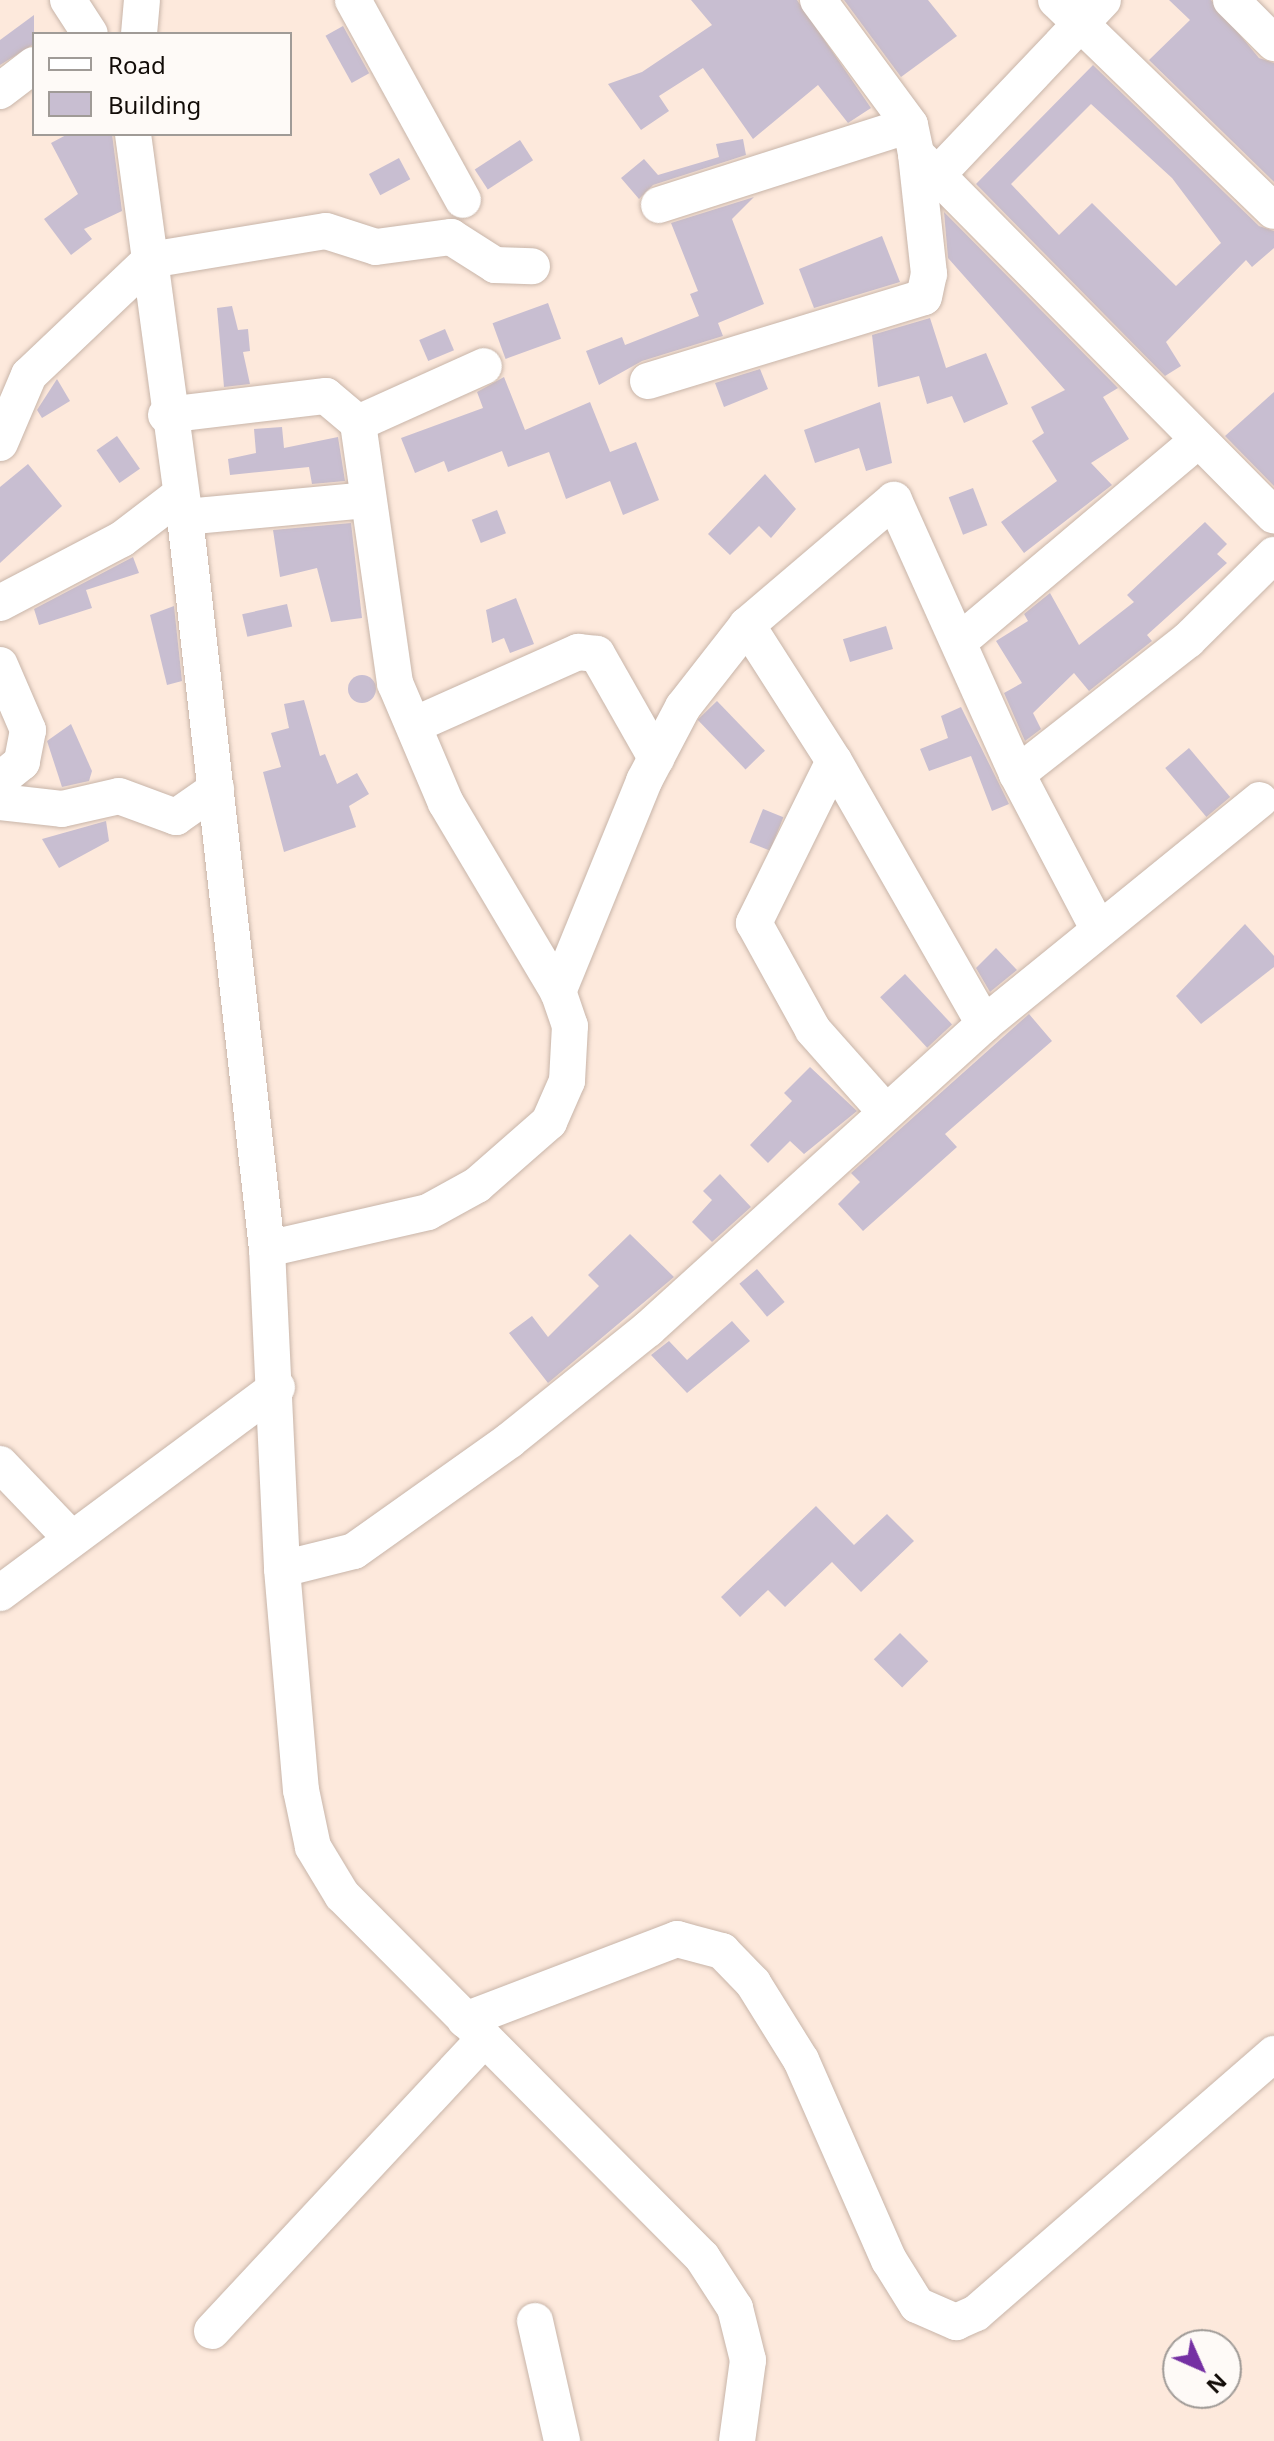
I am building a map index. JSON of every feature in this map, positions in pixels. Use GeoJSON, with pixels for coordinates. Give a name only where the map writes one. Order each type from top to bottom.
{"type":"FeatureCollection","features":[{"type":"Feature","properties":{"kind":"street"},"geometry":{"type":"LineString","coordinates":[[139,32],[142,0]]}},
{"type":"Feature","properties":{"kind":"street"},"geometry":{"type":"LineString","coordinates":[[353,0],[463,200]]}},
{"type":"Feature","properties":{"kind":"street"},"geometry":{"type":"LineString","coordinates":[[818,0],[921,151],[1197,441],[1274,516]]}},
{"type":"Feature","properties":{"kind":"street"},"geometry":{"type":"LineString","coordinates":[[1231,0],[1274,43]]}},
{"type":"Feature","properties":{"kind":"street"},"geometry":{"type":"LineString","coordinates":[[659,205],[921,151],[1079,8],[1274,211]]}},
{"type":"Feature","properties":{"kind":"street"},"geometry":{"type":"LineString","coordinates":[[0,91],[32,67]]}},
{"type":"Feature","properties":{"kind":"street"},"geometry":{"type":"LineString","coordinates":[[133,136],[166,415],[183,505],[267,1249],[277,1387],[282,1569],[301,1790],[313,1847],[342,1895],[702,2257],[735,2308],[748,2360],[737,2441]]}},
{"type":"Feature","properties":{"kind":"street"},"geometry":{"type":"LineString","coordinates":[[648,381],[924,297],[929,274],[921,151]]}},
{"type":"Feature","properties":{"kind":"street"},"geometry":{"type":"LineString","coordinates":[[0,443],[29,375],[150,260],[326,231],[376,247],[451,237],[495,265],[532,266]]}},
{"type":"Feature","properties":{"kind":"street"},"geometry":{"type":"LineString","coordinates":[[358,423],[484,366]]}},
{"type":"Feature","properties":{"kind":"street"},"geometry":{"type":"LineString","coordinates":[[166,415],[326,396],[358,423],[395,683],[446,803],[558,992],[570,1026],[567,1081],[549,1122],[519,1151],[428,1212],[267,1249]]}},
{"type":"Feature","properties":{"kind":"street"},"geometry":{"type":"LineString","coordinates":[[961,640],[1197,441]]}},
{"type":"Feature","properties":{"kind":"street"},"geometry":{"type":"LineString","coordinates":[[0,603],[183,505],[367,500]]}},
{"type":"Feature","properties":{"kind":"street"},"geometry":{"type":"LineString","coordinates":[[558,992],[656,758],[683,707],[747,625],[894,500],[961,640],[1017,774],[1098,928]]}},
{"type":"Feature","properties":{"kind":"street"},"geometry":{"type":"LineString","coordinates":[[1017,774],[1188,640],[1274,555]]}},
{"type":"Feature","properties":{"kind":"street"},"geometry":{"type":"LineString","coordinates":[[747,625],[834,761],[984,1024]]}},
{"type":"Feature","properties":{"kind":"street"},"geometry":{"type":"LineString","coordinates":[[414,725],[578,652],[597,654],[656,758]]}},
{"type":"Feature","properties":{"kind":"street"},"geometry":{"type":"LineString","coordinates":[[0,665],[28,730],[22,762],[0,780]]}},
{"type":"Feature","properties":{"kind":"street"},"geometry":{"type":"LineString","coordinates":[[834,761],[754,923],[813,1030],[884,1110]]}},
{"type":"Feature","properties":{"kind":"street"},"geometry":{"type":"LineString","coordinates":[[0,802],[62,809],[119,796],[176,817],[216,789]]}},
{"type":"Feature","properties":{"kind":"street"},"geometry":{"type":"LineString","coordinates":[[282,1569],[354,1551],[510,1440],[648,1329],[884,1110],[984,1024],[1098,928],[1260,800]]}},
{"type":"Feature","properties":{"kind":"street"},"geometry":{"type":"LineString","coordinates":[[0,1593],[70,1537],[277,1387]]}},
{"type":"Feature","properties":{"kind":"street"},"geometry":{"type":"LineString","coordinates":[[0,1464],[70,1537]]}},
{"type":"Feature","properties":{"kind":"street"},"geometry":{"type":"LineString","coordinates":[[212,2331],[474,2030],[677,1939],[722,1951],[753,1983],[801,2060],[889,2260],[917,2305],[956,2322],[976,2313],[1274,2054]]}},
{"type":"Feature","properties":{"kind":"street"},"geometry":{"type":"LineString","coordinates":[[535,2321],[562,2441]]}},
{"type":"Feature","properties":{"kind":"building"},"geometry":{"type":"Polygon","coordinates":[[[691,0],[797,0],[871,108],[848,123],[818,85],[753,139],[703,68],[659,96],[669,111],[641,130],[608,84],[642,72],[712,25],[691,0]]]}},
{"type":"Feature","properties":{"kind":"building"},"geometry":{"type":"Polygon","coordinates":[[[844,0],[928,0],[957,36],[901,77],[844,0]]]}},
{"type":"Feature","properties":{"kind":"building"},"geometry":{"type":"Polygon","coordinates":[[[1169,0],[1211,0],[1259,58],[1274,63],[1274,182],[1149,60],[1190,20],[1169,0]]]}},
{"type":"Feature","properties":{"kind":"building"},"geometry":{"type":"Polygon","coordinates":[[[34,15],[32,45],[0,65],[0,40],[34,15]]]}},
{"type":"Feature","properties":{"kind":"building"},"geometry":{"type":"Polygon","coordinates":[[[343,26],[369,73],[352,83],[326,36],[343,26]]]}},
{"type":"Feature","properties":{"kind":"building"},"geometry":{"type":"Polygon","coordinates":[[[1093,65],[1259,226],[1274,231],[1274,248],[1252,267],[1246,260],[1166,342],[1181,366],[1165,376],[976,184],[1093,65]],[[1091,104],[1011,184],[1059,235],[1092,203],[1176,286],[1221,243],[1172,178],[1091,104]]]}},
{"type":"Feature","properties":{"kind":"building"},"geometry":{"type":"Polygon","coordinates":[[[64,136],[112,136],[122,211],[84,229],[92,239],[71,255],[44,219],[78,194],[51,143],[64,136]]]}},
{"type":"Feature","properties":{"kind":"building"},"geometry":{"type":"Polygon","coordinates":[[[743,139],[746,155],[653,185],[639,199],[621,178],[644,159],[658,175],[719,157],[716,144],[743,139]]]}},
{"type":"Feature","properties":{"kind":"building"},"geometry":{"type":"Polygon","coordinates":[[[520,140],[533,160],[488,190],[475,169],[520,140]]]}},
{"type":"Feature","properties":{"kind":"building"},"geometry":{"type":"Polygon","coordinates":[[[399,158],[410,179],[380,195],[369,174],[399,158]]]}},
{"type":"Feature","properties":{"kind":"building"},"geometry":{"type":"Polygon","coordinates":[[[754,197],[732,219],[764,304],[718,323],[723,336],[642,361],[599,385],[586,351],[622,337],[625,345],[699,316],[690,294],[698,291],[671,223],[754,197]]]}},
{"type":"Feature","properties":{"kind":"building"},"geometry":{"type":"Polygon","coordinates":[[[944,212],[1118,388],[1103,397],[1129,439],[1091,463],[1112,485],[1024,553],[1001,522],[1057,481],[1032,441],[1044,433],[1031,407],[1065,390],[948,258],[944,212]]]}},
{"type":"Feature","properties":{"kind":"building"},"geometry":{"type":"Polygon","coordinates":[[[882,236],[900,282],[814,308],[799,269],[882,236]]]}},
{"type":"Feature","properties":{"kind":"building"},"geometry":{"type":"Polygon","coordinates":[[[548,303],[561,339],[506,359],[493,323],[548,303]]]}},
{"type":"Feature","properties":{"kind":"building"},"geometry":{"type":"Polygon","coordinates":[[[232,306],[238,330],[248,329],[250,351],[243,352],[250,384],[224,387],[217,308],[232,306]]]}},
{"type":"Feature","properties":{"kind":"building"},"geometry":{"type":"Polygon","coordinates":[[[930,318],[946,368],[986,353],[1008,404],[964,423],[952,396],[927,404],[919,376],[878,387],[872,335],[930,318]]]}},
{"type":"Feature","properties":{"kind":"building"},"geometry":{"type":"Polygon","coordinates":[[[445,329],[454,350],[428,361],[419,340],[445,329]]]}},
{"type":"Feature","properties":{"kind":"building"},"geometry":{"type":"Polygon","coordinates":[[[760,369],[768,389],[724,407],[715,383],[760,369]]]}},
{"type":"Feature","properties":{"kind":"building"},"geometry":{"type":"Polygon","coordinates":[[[504,377],[525,430],[590,402],[610,452],[636,442],[659,500],[623,515],[610,481],[566,499],[549,452],[508,467],[502,451],[448,472],[444,461],[415,473],[401,438],[483,408],[477,392],[504,377]]]}},
{"type":"Feature","properties":{"kind":"building"},"geometry":{"type":"Polygon","coordinates":[[[57,379],[70,401],[42,418],[37,410],[57,379]]]}},
{"type":"Feature","properties":{"kind":"building"},"geometry":{"type":"Polygon","coordinates":[[[1274,392],[1274,486],[1225,436],[1274,392]]]}},
{"type":"Feature","properties":{"kind":"building"},"geometry":{"type":"Polygon","coordinates":[[[880,402],[892,463],[866,471],[859,448],[815,463],[804,430],[880,402]]]}},
{"type":"Feature","properties":{"kind":"building"},"geometry":{"type":"Polygon","coordinates":[[[282,427],[284,448],[338,437],[345,481],[312,484],[309,467],[230,475],[228,459],[256,453],[254,429],[282,427]]]}},
{"type":"Feature","properties":{"kind":"building"},"geometry":{"type":"Polygon","coordinates":[[[117,436],[140,469],[119,483],[97,450],[117,436]]]}},
{"type":"Feature","properties":{"kind":"building"},"geometry":{"type":"Polygon","coordinates":[[[28,464],[62,506],[0,563],[0,487],[28,464]]]}},
{"type":"Feature","properties":{"kind":"building"},"geometry":{"type":"Polygon","coordinates":[[[765,474],[796,509],[771,538],[759,526],[730,555],[708,534],[765,474]]]}},
{"type":"Feature","properties":{"kind":"building"},"geometry":{"type":"Polygon","coordinates":[[[973,488],[987,525],[963,535],[949,497],[973,488]]]}},
{"type":"Feature","properties":{"kind":"building"},"geometry":{"type":"Polygon","coordinates":[[[497,510],[506,533],[481,543],[472,520],[497,510]]]}},
{"type":"Feature","properties":{"kind":"building"},"geometry":{"type":"Polygon","coordinates":[[[1205,522],[1227,544],[1217,554],[1227,563],[1147,635],[1152,641],[1089,691],[1074,673],[1033,713],[1041,729],[1025,741],[1004,693],[1022,683],[996,641],[1028,621],[1024,614],[1050,593],[1079,645],[1134,602],[1127,595],[1205,522]]]}},
{"type":"Feature","properties":{"kind":"building"},"geometry":{"type":"Polygon","coordinates":[[[351,523],[362,618],[331,622],[317,568],[280,577],[273,530],[351,523]]]}},
{"type":"Feature","properties":{"kind":"building"},"geometry":{"type":"Polygon","coordinates":[[[133,557],[139,573],[86,590],[92,608],[39,625],[34,609],[133,557]]]}},
{"type":"Feature","properties":{"kind":"building"},"geometry":{"type":"Polygon","coordinates":[[[516,598],[534,644],[510,653],[504,638],[492,643],[486,610],[516,598]]]}},
{"type":"Feature","properties":{"kind":"building"},"geometry":{"type":"Polygon","coordinates":[[[287,604],[292,626],[247,637],[242,614],[287,604]]]}},
{"type":"Feature","properties":{"kind":"building"},"geometry":{"type":"Polygon","coordinates":[[[174,606],[182,681],[167,685],[150,615],[174,606]]]}},
{"type":"Feature","properties":{"kind":"building"},"geometry":{"type":"Polygon","coordinates":[[[886,626],[893,649],[850,662],[843,639],[886,626]]]}},
{"type":"Feature","properties":{"kind":"building"},"geometry":{"type":"Polygon","coordinates":[[[362,675],[372,679],[376,689],[372,699],[362,703],[352,699],[348,689],[352,679],[362,675]]]}},
{"type":"Feature","properties":{"kind":"building"},"geometry":{"type":"Polygon","coordinates":[[[304,700],[320,756],[325,754],[337,784],[357,773],[369,794],[349,806],[356,827],[284,852],[263,772],[281,767],[271,733],[289,728],[284,704],[304,700]]]}},
{"type":"Feature","properties":{"kind":"building"},"geometry":{"type":"Polygon","coordinates":[[[717,701],[765,751],[746,769],[698,720],[717,701]]]}},
{"type":"Feature","properties":{"kind":"building"},"geometry":{"type":"Polygon","coordinates":[[[961,707],[1009,804],[992,811],[971,756],[929,771],[920,749],[948,738],[941,716],[961,707]]]}},
{"type":"Feature","properties":{"kind":"building"},"geometry":{"type":"Polygon","coordinates":[[[71,724],[92,771],[89,781],[62,787],[47,741],[71,724]]]}},
{"type":"Feature","properties":{"kind":"building"},"geometry":{"type":"Polygon","coordinates":[[[1189,748],[1230,797],[1206,817],[1165,768],[1189,748]]]}},
{"type":"Feature","properties":{"kind":"building"},"geometry":{"type":"Polygon","coordinates":[[[763,809],[783,817],[770,851],[750,842],[763,809]]]}},
{"type":"Feature","properties":{"kind":"building"},"geometry":{"type":"Polygon","coordinates":[[[106,821],[109,841],[59,868],[42,839],[106,821]]]}},
{"type":"Feature","properties":{"kind":"building"},"geometry":{"type":"Polygon","coordinates":[[[1245,924],[1274,956],[1274,967],[1201,1024],[1176,996],[1245,924]]]}},
{"type":"Feature","properties":{"kind":"building"},"geometry":{"type":"Polygon","coordinates":[[[996,948],[1017,970],[990,992],[976,968],[996,948]]]}},
{"type":"Feature","properties":{"kind":"building"},"geometry":{"type":"Polygon","coordinates":[[[905,974],[952,1024],[927,1048],[880,997],[905,974]]]}},
{"type":"Feature","properties":{"kind":"building"},"geometry":{"type":"Polygon","coordinates":[[[1029,1014],[1052,1041],[945,1134],[957,1147],[863,1231],[838,1204],[860,1182],[851,1173],[1029,1014]]]}},
{"type":"Feature","properties":{"kind":"building"},"geometry":{"type":"Polygon","coordinates":[[[810,1067],[857,1111],[804,1154],[790,1141],[768,1163],[750,1145],[792,1101],[784,1093],[810,1067]]]}},
{"type":"Feature","properties":{"kind":"building"},"geometry":{"type":"Polygon","coordinates":[[[720,1174],[751,1207],[712,1242],[692,1222],[712,1200],[703,1191],[720,1174]]]}},
{"type":"Feature","properties":{"kind":"building"},"geometry":{"type":"Polygon","coordinates":[[[630,1234],[674,1277],[548,1383],[509,1333],[532,1316],[548,1337],[599,1286],[588,1275],[630,1234]]]}},
{"type":"Feature","properties":{"kind":"building"},"geometry":{"type":"Polygon","coordinates":[[[757,1269],[785,1302],[767,1317],[739,1284],[757,1269]]]}},
{"type":"Feature","properties":{"kind":"building"},"geometry":{"type":"Polygon","coordinates":[[[732,1321],[750,1341],[687,1393],[651,1355],[669,1341],[687,1360],[732,1321]]]}},
{"type":"Feature","properties":{"kind":"building"},"geometry":{"type":"Polygon","coordinates":[[[816,1506],[854,1545],[887,1514],[914,1541],[861,1592],[832,1562],[785,1607],[768,1590],[740,1617],[721,1597],[816,1506]]]}},
{"type":"Feature","properties":{"kind":"building"},"geometry":{"type":"Polygon","coordinates":[[[900,1633],[928,1661],[902,1687],[874,1659],[900,1633]]]}}]}
